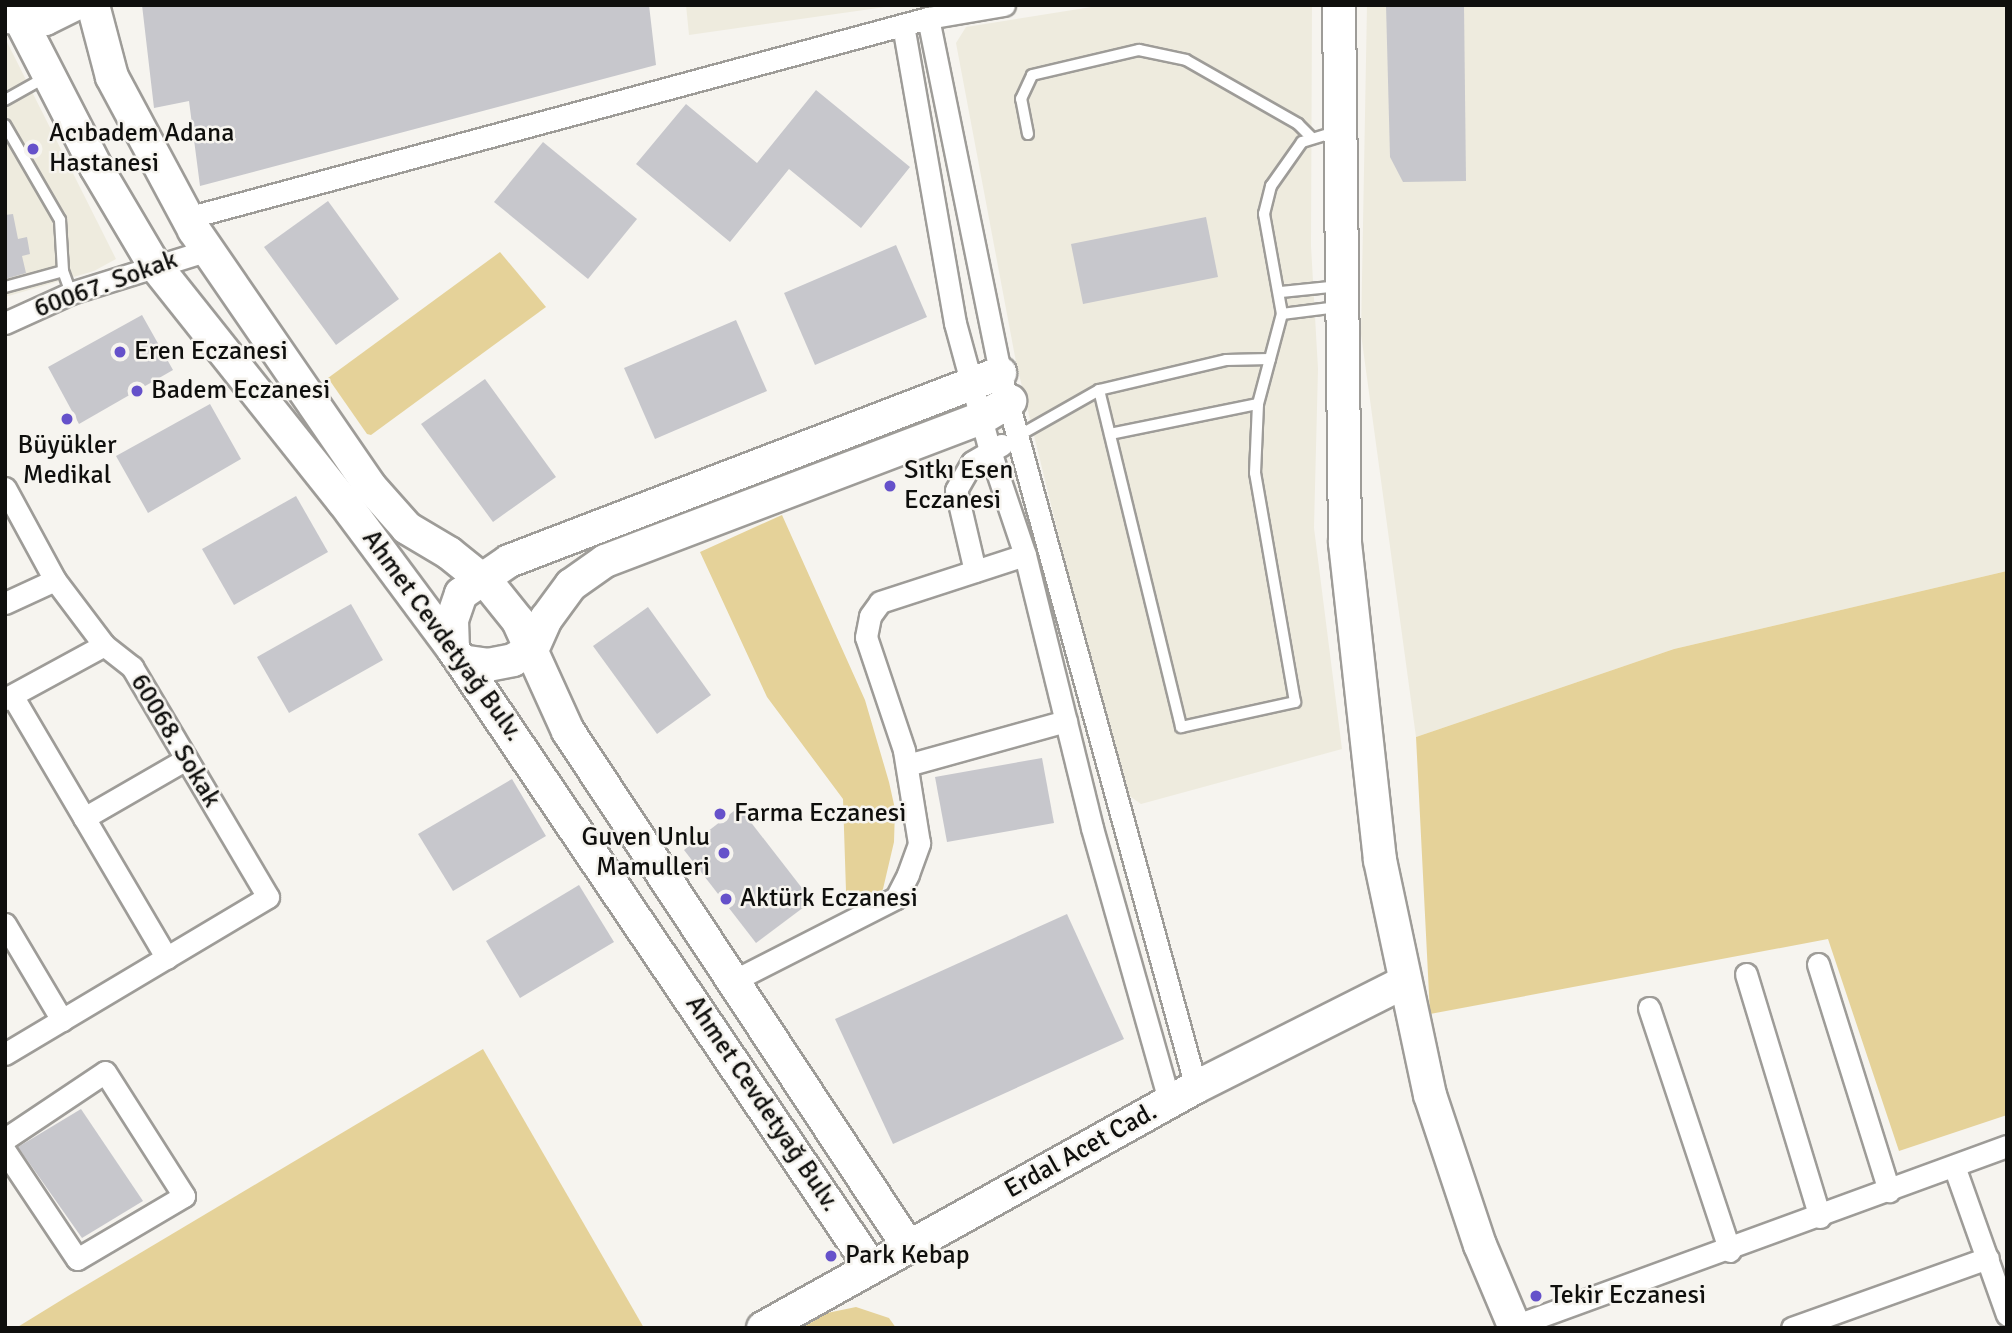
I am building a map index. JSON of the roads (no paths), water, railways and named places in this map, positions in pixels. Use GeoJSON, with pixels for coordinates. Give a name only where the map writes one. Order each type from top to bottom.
{"type":"FeatureCollection","features":[{"type":"Feature","properties":{"kind":"street"},"geometry":{"type":"LineString","coordinates":[[15,14],[64,13],[74,5]]}},
{"type":"Feature","properties":{"kind":"street","name":"Ahmet Cevdetyağ Bulv."},"geometry":{"type":"LineString","coordinates":[[93,5],[112,77],[187,218],[208,250],[369,485],[407,528],[480,578],[518,621],[533,648],[568,731],[908,1246]]}},
{"type":"Feature","properties":{"kind":"street"},"geometry":{"type":"LineString","coordinates":[[187,218],[928,18],[1004,5]]}},
{"type":"Feature","properties":{"kind":"street"},"geometry":{"type":"LineString","coordinates":[[1339,5],[1325,134],[1340,297],[1345,543],[1380,860],[1403,983],[1430,1094],[1480,1245],[1515,1327],[1730,1251],[2007,1146]]}},
{"type":"Feature","properties":{"kind":"street","name":"Ahmet Cevdetyağ Bulv."},"geometry":{"type":"LineString","coordinates":[[15,14],[96,167],[156,266],[343,501],[457,655],[871,1267]]}},
{"type":"Feature","properties":{"kind":"street"},"geometry":{"type":"LineString","coordinates":[[928,18],[994,387],[982,418],[990,451],[1025,555],[1066,721],[1182,1094]]}},
{"type":"Feature","properties":{"kind":"street"},"geometry":{"type":"LineString","coordinates":[[903,25],[955,323],[994,387],[1018,436],[1182,1094]]}},
{"type":"Feature","properties":{"kind":"street","name":"60067. Sokak"},"geometry":{"type":"LineString","coordinates":[[5,323],[71,293],[208,250]]}},
{"type":"Feature","properties":{"kind":"street"},"geometry":{"type":"LineString","coordinates":[[982,418],[605,561],[571,585],[546,618],[533,648],[513,660],[488,665],[457,655],[452,620],[461,594],[480,578],[509,561],[994,387]]}},
{"type":"Feature","properties":{"kind":"street"},"geometry":{"type":"LineString","coordinates":[[975,571],[956,490],[972,462],[1018,436]]}},
{"type":"Feature","properties":{"kind":"street","name":"60068. Sokak"},"geometry":{"type":"LineString","coordinates":[[5,488],[55,580],[104,645],[132,667],[268,897],[167,958]]}},
{"type":"Feature","properties":{"kind":"street"},"geometry":{"type":"LineString","coordinates":[[733,981],[896,898],[919,843],[906,765],[866,637],[870,616],[880,602],[1025,555]]}},
{"type":"Feature","properties":{"kind":"street"},"geometry":{"type":"LineString","coordinates":[[5,603],[55,580]]}},
{"type":"Feature","properties":{"kind":"street"},"geometry":{"type":"LineString","coordinates":[[5,1054],[167,958],[9,698],[104,645]]}},
{"type":"Feature","properties":{"kind":"street"},"geometry":{"type":"LineString","coordinates":[[906,765],[1066,721]]}},
{"type":"Feature","properties":{"kind":"street"},"geometry":{"type":"LineString","coordinates":[[84,818],[186,759]]}},
{"type":"Feature","properties":{"kind":"street"},"geometry":{"type":"LineString","coordinates":[[5,924],[62,1020]]}},
{"type":"Feature","properties":{"kind":"street"},"geometry":{"type":"LineString","coordinates":[[1818,964],[1889,1191]]}},
{"type":"Feature","properties":{"kind":"street"},"geometry":{"type":"LineString","coordinates":[[1746,974],[1820,1217]]}},
{"type":"Feature","properties":{"kind":"street","name":"Erdal Acet Cad."},"geometry":{"type":"LineString","coordinates":[[763,1328],[1182,1094],[1403,983]]}},
{"type":"Feature","properties":{"kind":"street"},"geometry":{"type":"LineString","coordinates":[[1649,1008],[1730,1251]]}},
{"type":"Feature","properties":{"kind":"street"},"geometry":{"type":"LineString","coordinates":[[5,1139],[105,1072],[184,1196],[77,1259],[5,1150]]}},
{"type":"Feature","properties":{"kind":"street"},"geometry":{"type":"LineString","coordinates":[[1954,1166],[2007,1315]]}},
{"type":"Feature","properties":{"kind":"street"},"geometry":{"type":"LineString","coordinates":[[1792,1328],[1988,1258]]}},
{"type":"Feature","properties":{"kind":"lane"},"geometry":{"type":"LineString","coordinates":[[1028,134],[1021,99],[1032,75],[1139,50],[1186,61],[1298,124],[1325,134],[1277,174],[1266,199],[1264,229],[1281,292],[1282,314],[1258,404],[1255,473],[1295,702],[1181,727],[1100,390]]}},
{"type":"Feature","properties":{"kind":"lane"},"geometry":{"type":"LineString","coordinates":[[5,100],[49,76]]}},
{"type":"Feature","properties":{"kind":"lane"},"geometry":{"type":"LineString","coordinates":[[5,125],[60,220],[63,271],[71,293]]}},
{"type":"Feature","properties":{"kind":"lane"},"geometry":{"type":"LineString","coordinates":[[5,287],[63,271]]}},
{"type":"Feature","properties":{"kind":"lane"},"geometry":{"type":"LineString","coordinates":[[1281,292],[1340,297]]}},
{"type":"Feature","properties":{"kind":"lane"},"geometry":{"type":"LineString","coordinates":[[1282,314],[1340,297]]}},
{"type":"Feature","properties":{"kind":"lane"},"geometry":{"type":"LineString","coordinates":[[1018,436],[1100,390],[1226,360],[1270,359]]}},
{"type":"Feature","properties":{"kind":"lane"},"geometry":{"type":"LineString","coordinates":[[1110,434],[1258,404]]}},
{"type":"Feature","properties":{"kind":"place","name":"Acıbadem Adana Hastanesi"},"geometry":{"type":"Point","coordinates":[33,149]}},
{"type":"Feature","properties":{"kind":"place","name":"Eren Eczanesi"},"geometry":{"type":"Point","coordinates":[120,352]}},
{"type":"Feature","properties":{"kind":"place","name":"Badem Eczanesi"},"geometry":{"type":"Point","coordinates":[137,391]}},
{"type":"Feature","properties":{"kind":"place","name":"Büyükler Medikal"},"geometry":{"type":"Point","coordinates":[67,419]}},
{"type":"Feature","properties":{"kind":"place","name":"Sıtkı Esen Eczanesi"},"geometry":{"type":"Point","coordinates":[890,486]}},
{"type":"Feature","properties":{"kind":"place","name":"Farma Eczanesi"},"geometry":{"type":"Point","coordinates":[720,814]}},
{"type":"Feature","properties":{"kind":"place","name":"Guven Unlu Mamulleri"},"geometry":{"type":"Point","coordinates":[724,853]}},
{"type":"Feature","properties":{"kind":"place","name":"Aktürk Eczanesi"},"geometry":{"type":"Point","coordinates":[726,899]}},
{"type":"Feature","properties":{"kind":"place","name":"Park Kebap"},"geometry":{"type":"Point","coordinates":[831,1256]}},
{"type":"Feature","properties":{"kind":"place","name":"Tekir Eczanesi"},"geometry":{"type":"Point","coordinates":[1536,1296]}}]}
